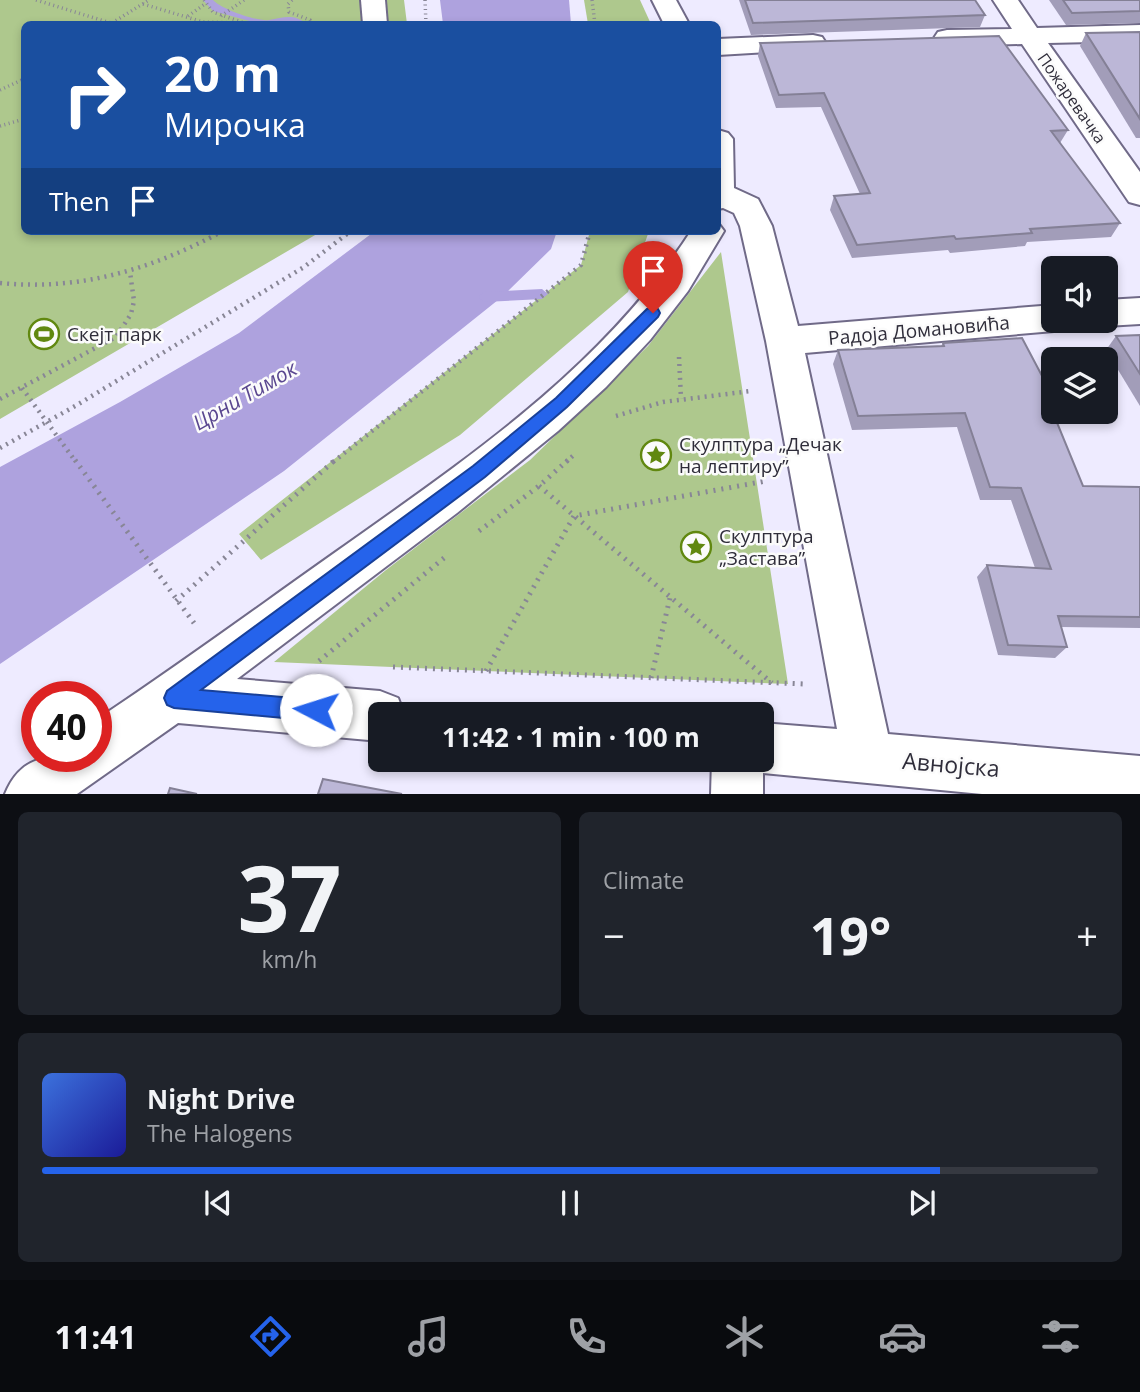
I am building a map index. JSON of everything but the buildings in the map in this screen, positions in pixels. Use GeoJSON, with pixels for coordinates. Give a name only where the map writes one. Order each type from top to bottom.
{"type":"FeatureCollection","features":[{"type":"Feature","properties":{"kind":"street"},"geometry":{"type":"LineString","coordinates":[[373,0],[375,21]]}},
{"type":"Feature","properties":{"kind":"street"},"geometry":{"type":"LineString","coordinates":[[664,0],[674,21]]}},
{"type":"Feature","properties":{"kind":"street","name":"Пожаревачка"},"geometry":{"type":"LineString","coordinates":[[1005,0],[1140,195]]}},
{"type":"Feature","properties":{"kind":"street"},"geometry":{"type":"LineString","coordinates":[[921,39],[1140,33]]}},
{"type":"Feature","properties":{"kind":"street"},"geometry":{"type":"LineString","coordinates":[[721,47],[839,42]]}},
{"type":"Feature","properties":{"kind":"street"},"geometry":{"type":"LineString","coordinates":[[721,206],[739,201],[753,215],[784,341],[868,757]]}},
{"type":"Feature","properties":{"kind":"street"},"geometry":{"type":"LineString","coordinates":[[112,739],[174,698],[479,471],[562,403],[657,307],[692,260],[703,235]]}},
{"type":"Feature","properties":{"kind":"street"},"geometry":{"type":"LineString","coordinates":[[1118,312],[1140,310]]}},
{"type":"Feature","properties":{"kind":"street","name":"Радоја Домановића"},"geometry":{"type":"LineString","coordinates":[[784,341],[1041,319]]}},
{"type":"Feature","properties":{"kind":"street"},"geometry":{"type":"LineString","coordinates":[[174,698],[368,715]]}},
{"type":"Feature","properties":{"kind":"street","name":"Авнојска"},"geometry":{"type":"LineString","coordinates":[[774,749],[1140,782]]}},
{"type":"Feature","properties":{"kind":"street"},"geometry":{"type":"LineString","coordinates":[[31,793],[63,772]]}},
{"type":"Feature","properties":{"kind":"street"},"geometry":{"type":"LineString","coordinates":[[737,772],[737,793]]}},
{"type":"Feature","properties":{"kind":"path"},"geometry":{"type":"LineString","coordinates":[[36,0],[103,21]]}},
{"type":"Feature","properties":{"kind":"path"},"geometry":{"type":"LineString","coordinates":[[118,21],[149,0]]}},
{"type":"Feature","properties":{"kind":"path"},"geometry":{"type":"LineString","coordinates":[[222,15],[244,0]]}},
{"type":"Feature","properties":{"kind":"path"},"geometry":{"type":"LineString","coordinates":[[292,0],[288,4],[289,12],[310,21]]}},
{"type":"Feature","properties":{"kind":"path"},"geometry":{"type":"LineString","coordinates":[[425,0],[426,21]]}},
{"type":"Feature","properties":{"kind":"path"},"geometry":{"type":"LineString","coordinates":[[592,0],[595,21]]}},
{"type":"Feature","properties":{"kind":"path"},"geometry":{"type":"LineString","coordinates":[[187,16],[205,2],[222,15],[236,21]]}},
{"type":"Feature","properties":{"kind":"path"},"geometry":{"type":"LineString","coordinates":[[143,4],[202,21]]}},
{"type":"Feature","properties":{"kind":"path"},"geometry":{"type":"LineString","coordinates":[[0,90],[21,80]]}},
{"type":"Feature","properties":{"kind":"path"},"geometry":{"type":"LineString","coordinates":[[0,126],[21,120]]}},
{"type":"Feature","properties":{"kind":"path"},"geometry":{"type":"LineString","coordinates":[[0,283],[49,285],[90,281],[130,272],[174,256],[215,235]]}},
{"type":"Feature","properties":{"kind":"path"},"geometry":{"type":"LineString","coordinates":[[0,448],[77,405],[304,267],[346,235]]}},
{"type":"Feature","properties":{"kind":"path"},"geometry":{"type":"LineString","coordinates":[[22,388],[176,601],[346,451],[581,265],[589,235]]}},
{"type":"Feature","properties":{"kind":"path"},"geometry":{"type":"LineString","coordinates":[[0,400],[116,337],[131,314],[134,301],[130,272]]}},
{"type":"Feature","properties":{"kind":"path"},"geometry":{"type":"LineString","coordinates":[[679,357],[681,399]]}},
{"type":"Feature","properties":{"kind":"path"},"geometry":{"type":"LineString","coordinates":[[609,422],[619,413],[681,399],[794,390]]}},
{"type":"Feature","properties":{"kind":"path"},"geometry":{"type":"LineString","coordinates":[[473,536],[539,486],[579,450]]}},
{"type":"Feature","properties":{"kind":"path"},"geometry":{"type":"LineString","coordinates":[[486,671],[574,516],[757,482],[811,475]]}},
{"type":"Feature","properties":{"kind":"path"},"geometry":{"type":"LineString","coordinates":[[539,486],[772,684]]}},
{"type":"Feature","properties":{"kind":"path"},"geometry":{"type":"LineString","coordinates":[[329,664],[316,663],[451,552]]}},
{"type":"Feature","properties":{"kind":"path"},"geometry":{"type":"LineString","coordinates":[[651,678],[670,598]]}},
{"type":"Feature","properties":{"kind":"path"},"geometry":{"type":"LineString","coordinates":[[382,666],[772,684],[854,683]]}},
{"type":"Feature","properties":{"kind":"green space"},"geometry":{"type":"Polygon","coordinates":[[[0,0],[404,0],[407,21],[21,21],[21,235],[315,235],[0,419],[0,0]]]}},
{"type":"Feature","properties":{"kind":"green space"},"geometry":{"type":"Polygon","coordinates":[[[584,0],[640,0],[650,21],[588,21],[584,0]]]}},
{"type":"Feature","properties":{"kind":"green space"},"geometry":{"type":"Polygon","coordinates":[[[589,235],[648,235],[628,292],[460,435],[261,560],[239,534],[581,265],[589,235]]]}},
{"type":"Feature","properties":{"kind":"green space"},"geometry":{"type":"Polygon","coordinates":[[[721,252],[788,684],[274,662],[386,570],[530,460],[648,346],[721,252]]]}},
{"type":"Feature","properties":{"kind":"water"},"geometry":{"type":"Polygon","coordinates":[[[440,0],[569,0],[571,21],[443,21],[440,0]]]}},
{"type":"Feature","properties":{"kind":"water","name":"Црни Тимок"},"geometry":{"type":"Polygon","coordinates":[[[370,235],[556,235],[551,249],[503,296],[284,471],[0,664],[0,467],[239,333],[370,235]]]}},
{"type":"Feature","properties":{"kind":"waterway"},"geometry":{"type":"LineString","coordinates":[[208,0],[216,9],[258,21]]}},
{"type":"Feature","properties":{"kind":"waterway"},"geometry":{"type":"LineString","coordinates":[[275,21],[296,21]]}},
{"type":"Feature","properties":{"kind":"waterway"},"geometry":{"type":"LineString","coordinates":[[484,297],[542,294]]}},
{"type":"Feature","properties":{"kind":"place","name":"Скејт парк"},"geometry":{"type":"Point","coordinates":[44,334]}},
{"type":"Feature","properties":{"kind":"place","name":"Скулптура „Дечак на лептиру”"},"geometry":{"type":"Point","coordinates":[656,455]}},
{"type":"Feature","properties":{"kind":"place","name":"Скулптура „Застава”"},"geometry":{"type":"Point","coordinates":[696,547]}},
{"type":"Feature","properties":{"kind":"route"},"geometry":{"type":"LineString","coordinates":[[316,710],[174,698],[479,471],[562,403],[653,313]]}}]}
